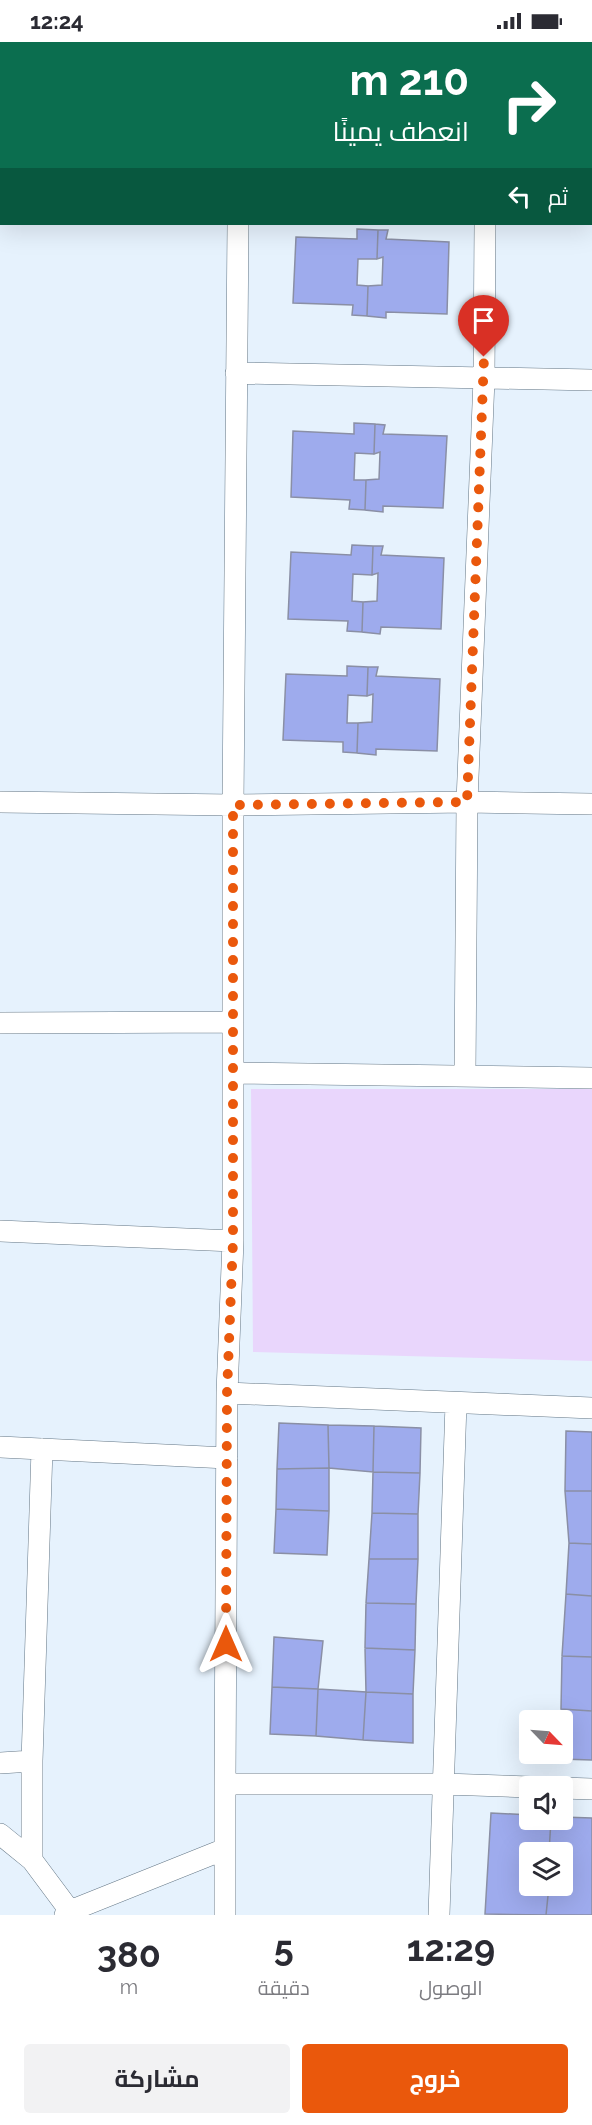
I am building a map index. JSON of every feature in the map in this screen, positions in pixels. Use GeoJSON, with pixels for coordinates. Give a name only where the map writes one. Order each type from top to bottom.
{"type":"FeatureCollection","features":[{"type":"Feature","properties":{"kind":"street"},"geometry":{"type":"LineString","coordinates":[[225,1915],[227,1393],[233,1241],[233,805],[238,225]]}},
{"type":"Feature","properties":{"kind":"street"},"geometry":{"type":"LineString","coordinates":[[465,1075],[467,802],[483,379],[485,225]]}},
{"type":"Feature","properties":{"kind":"street"},"geometry":{"type":"LineString","coordinates":[[236,373],[592,380]]}},
{"type":"Feature","properties":{"kind":"street"},"geometry":{"type":"LineString","coordinates":[[0,802],[233,805],[467,802],[592,804]]}},
{"type":"Feature","properties":{"kind":"street"},"geometry":{"type":"LineString","coordinates":[[0,1023],[233,1022]]}},
{"type":"Feature","properties":{"kind":"street"},"geometry":{"type":"LineString","coordinates":[[234,1072],[592,1078]]}},
{"type":"Feature","properties":{"kind":"street"},"geometry":{"type":"LineString","coordinates":[[0,1231],[233,1241]]}},
{"type":"Feature","properties":{"kind":"street"},"geometry":{"type":"LineString","coordinates":[[227,1393],[592,1408]]}},
{"type":"Feature","properties":{"kind":"street"},"geometry":{"type":"LineString","coordinates":[[439,1915],[456,1403]]}},
{"type":"Feature","properties":{"kind":"street"},"geometry":{"type":"LineString","coordinates":[[0,1447],[227,1458]]}},
{"type":"Feature","properties":{"kind":"street"},"geometry":{"type":"LineString","coordinates":[[32,1860],[32,1761],[42,1449]]}},
{"type":"Feature","properties":{"kind":"street"},"geometry":{"type":"LineString","coordinates":[[0,1763],[32,1761]]}},
{"type":"Feature","properties":{"kind":"street"},"geometry":{"type":"LineString","coordinates":[[225,1784],[444,1784],[519,1787]]}},
{"type":"Feature","properties":{"kind":"street"},"geometry":{"type":"LineString","coordinates":[[573,1788],[592,1789]]}},
{"type":"Feature","properties":{"kind":"street"},"geometry":{"type":"LineString","coordinates":[[0,1834],[32,1860],[68,1913],[225,1849]]}},
{"type":"Feature","properties":{"kind":"shaded area"},"geometry":{"type":"Polygon","coordinates":[[[251,1089],[592,1089],[592,1361],[253,1352],[251,1089]]]}},
{"type":"Feature","properties":{"kind":"building"},"geometry":{"type":"Polygon","coordinates":[[[357,229],[378,230],[377,259],[358,259],[357,285],[368,286],[367,316],[352,315],[353,305],[293,303],[296,237],[357,239],[357,229]]]}},
{"type":"Feature","properties":{"kind":"building"},"geometry":{"type":"Polygon","coordinates":[[[378,230],[388,230],[386,239],[449,242],[447,314],[386,312],[386,318],[367,316],[368,286],[382,285],[383,257],[377,259],[378,230]]]}},
{"type":"Feature","properties":{"kind":"building"},"geometry":{"type":"Polygon","coordinates":[[[354,423],[375,424],[374,454],[355,453],[354,480],[366,480],[365,510],[349,509],[350,500],[291,497],[293,431],[354,434],[354,423]]]}},
{"type":"Feature","properties":{"kind":"building"},"geometry":{"type":"Polygon","coordinates":[[[375,424],[385,425],[383,434],[447,436],[443,508],[383,506],[383,512],[365,510],[366,480],[379,479],[380,452],[374,454],[375,424]]]}},
{"type":"Feature","properties":{"kind":"building"},"geometry":{"type":"Polygon","coordinates":[[[352,545],[373,546],[372,575],[353,574],[352,601],[363,602],[362,632],[347,631],[348,621],[288,619],[291,552],[351,555],[352,545]]]}},
{"type":"Feature","properties":{"kind":"building"},"geometry":{"type":"Polygon","coordinates":[[[373,546],[383,546],[381,555],[444,558],[441,629],[381,627],[380,634],[362,632],[363,602],[377,601],[378,573],[372,575],[373,546]]]}},
{"type":"Feature","properties":{"kind":"building"},"geometry":{"type":"Polygon","coordinates":[[[347,666],[368,667],[367,696],[348,695],[347,723],[358,723],[357,753],[343,752],[343,742],[283,740],[286,674],[347,676],[347,666]]]}},
{"type":"Feature","properties":{"kind":"building"},"geometry":{"type":"Polygon","coordinates":[[[368,667],[378,667],[376,676],[440,679],[437,751],[376,749],[376,755],[357,753],[358,723],[372,722],[373,694],[367,696],[368,667]]]}},
{"type":"Feature","properties":{"kind":"building"},"geometry":{"type":"Polygon","coordinates":[[[279,1423],[328,1425],[329,1468],[277,1469],[279,1423]]]}},
{"type":"Feature","properties":{"kind":"building"},"geometry":{"type":"Polygon","coordinates":[[[328,1425],[374,1426],[373,1472],[329,1468],[328,1425]]]}},
{"type":"Feature","properties":{"kind":"building"},"geometry":{"type":"Polygon","coordinates":[[[374,1426],[421,1428],[420,1473],[373,1472],[374,1426]]]}},
{"type":"Feature","properties":{"kind":"building"},"geometry":{"type":"Polygon","coordinates":[[[566,1431],[592,1432],[592,1491],[565,1491],[566,1431]]]}},
{"type":"Feature","properties":{"kind":"building"},"geometry":{"type":"Polygon","coordinates":[[[329,1468],[329,1511],[276,1509],[277,1469],[329,1468]]]}},
{"type":"Feature","properties":{"kind":"building"},"geometry":{"type":"Polygon","coordinates":[[[373,1472],[420,1473],[418,1514],[372,1513],[373,1472]]]}},
{"type":"Feature","properties":{"kind":"building"},"geometry":{"type":"Polygon","coordinates":[[[565,1491],[592,1491],[592,1544],[569,1543],[565,1491]]]}},
{"type":"Feature","properties":{"kind":"building"},"geometry":{"type":"Polygon","coordinates":[[[276,1509],[329,1511],[327,1555],[274,1553],[276,1509]]]}},
{"type":"Feature","properties":{"kind":"building"},"geometry":{"type":"Polygon","coordinates":[[[372,1513],[418,1514],[418,1559],[369,1559],[372,1513]]]}},
{"type":"Feature","properties":{"kind":"building"},"geometry":{"type":"Polygon","coordinates":[[[569,1543],[592,1544],[592,1596],[566,1594],[569,1543]]]}},
{"type":"Feature","properties":{"kind":"building"},"geometry":{"type":"Polygon","coordinates":[[[369,1559],[418,1559],[416,1604],[366,1603],[369,1559]]]}},
{"type":"Feature","properties":{"kind":"building"},"geometry":{"type":"Polygon","coordinates":[[[566,1594],[592,1596],[592,1657],[562,1656],[566,1594]]]}},
{"type":"Feature","properties":{"kind":"building"},"geometry":{"type":"Polygon","coordinates":[[[366,1603],[416,1604],[415,1650],[365,1648],[366,1603]]]}},
{"type":"Feature","properties":{"kind":"building"},"geometry":{"type":"Polygon","coordinates":[[[274,1637],[323,1641],[318,1689],[272,1687],[274,1637]]]}},
{"type":"Feature","properties":{"kind":"building"},"geometry":{"type":"Polygon","coordinates":[[[365,1648],[415,1650],[413,1694],[366,1692],[365,1648]]]}},
{"type":"Feature","properties":{"kind":"building"},"geometry":{"type":"Polygon","coordinates":[[[562,1656],[592,1657],[592,1711],[561,1709],[562,1656]]]}},
{"type":"Feature","properties":{"kind":"building"},"geometry":{"type":"Polygon","coordinates":[[[272,1687],[318,1689],[316,1736],[270,1734],[272,1687]]]}},
{"type":"Feature","properties":{"kind":"building"},"geometry":{"type":"Polygon","coordinates":[[[318,1689],[366,1692],[363,1740],[316,1736],[318,1689]]]}},
{"type":"Feature","properties":{"kind":"building"},"geometry":{"type":"Polygon","coordinates":[[[366,1692],[413,1694],[413,1743],[363,1740],[366,1692]]]}},
{"type":"Feature","properties":{"kind":"building"},"geometry":{"type":"Polygon","coordinates":[[[561,1709],[592,1711],[592,1760],[573,1759],[573,1710],[561,1709]]]}},
{"type":"Feature","properties":{"kind":"building"},"geometry":{"type":"Polygon","coordinates":[[[491,1813],[519,1814],[519,1830],[550,1830],[550,1842],[519,1842],[519,1896],[548,1896],[546,1915],[485,1914],[491,1813]]]}},
{"type":"Feature","properties":{"kind":"building"},"geometry":{"type":"Polygon","coordinates":[[[573,1817],[592,1818],[592,1915],[546,1915],[548,1896],[573,1896],[573,1842],[550,1842],[550,1830],[573,1830],[573,1817]]]}},
{"type":"Feature","properties":{"kind":"route"},"geometry":{"type":"LineString","coordinates":[[226,1644],[227,1393],[233,1241],[233,805],[467,802],[484,357]]}}]}
